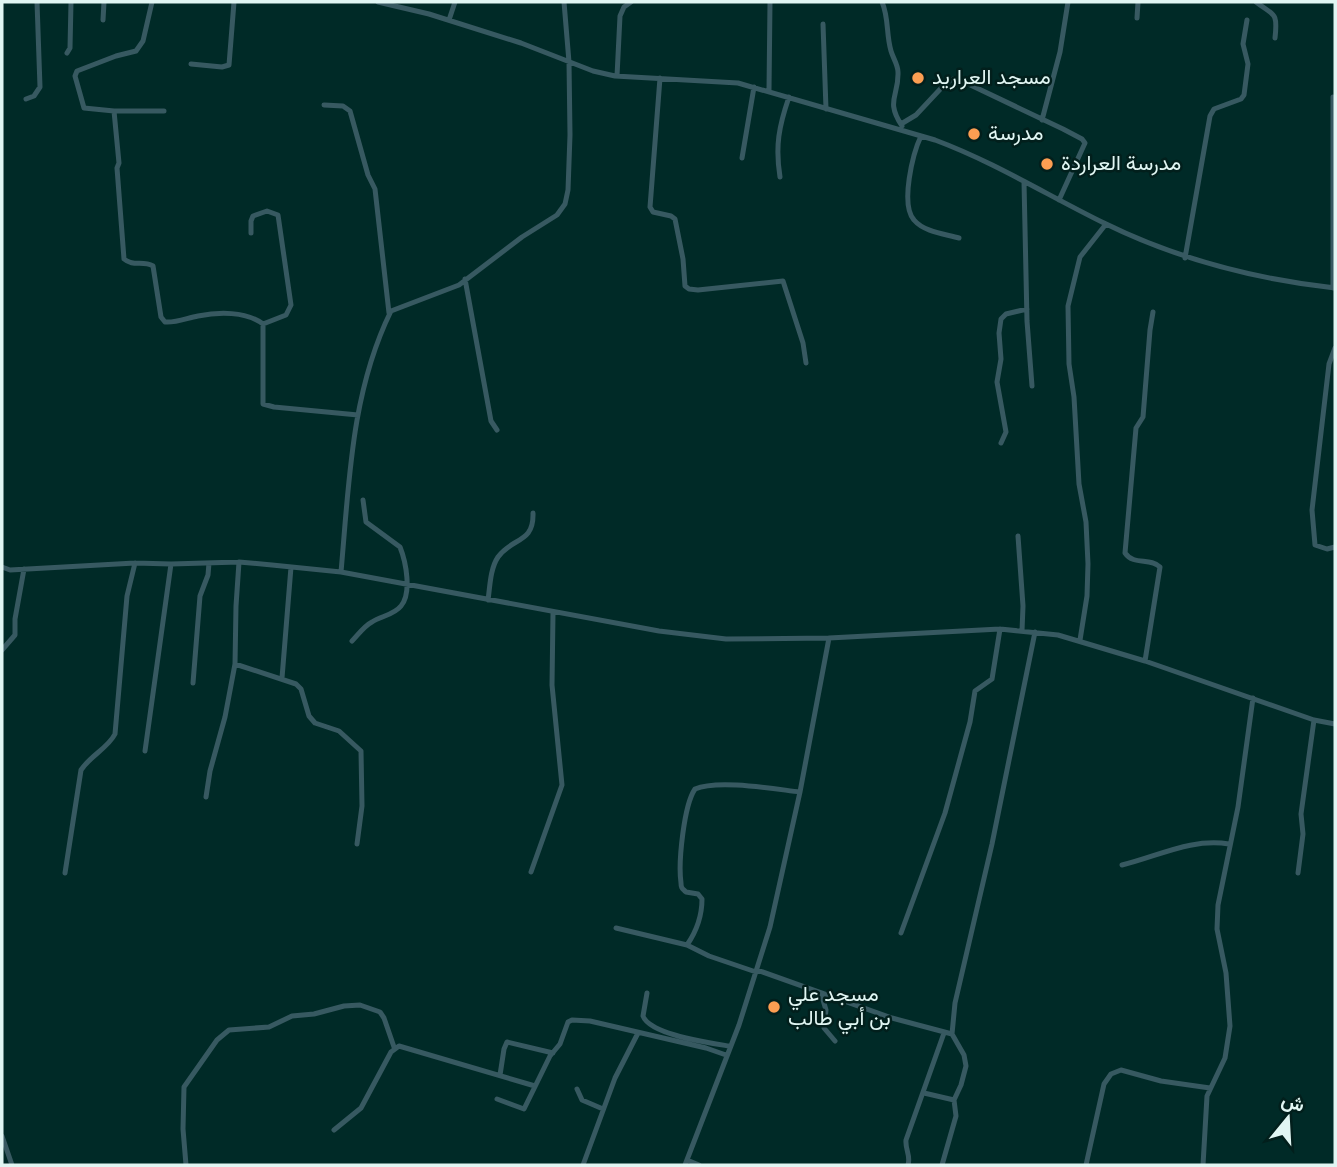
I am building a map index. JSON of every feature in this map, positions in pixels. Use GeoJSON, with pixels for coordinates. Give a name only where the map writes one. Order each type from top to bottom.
{"type":"FeatureCollection","features":[{"type":"Feature","properties":{"kind":"street"},"geometry":{"type":"LineString","coordinates":[[26,99],[34,96],[40,87],[37,2]]}},
{"type":"Feature","properties":{"kind":"street"},"geometry":{"type":"LineString","coordinates":[[66,53],[70,48],[71,2]]}},
{"type":"Feature","properties":{"kind":"street"},"geometry":{"type":"LineString","coordinates":[[103,20],[104,2]]}},
{"type":"Feature","properties":{"kind":"street"},"geometry":{"type":"LineString","coordinates":[[152,2],[144,41],[136,51],[106,59],[75,73],[84,107],[114,111],[164,111]]}},
{"type":"Feature","properties":{"kind":"street"},"geometry":{"type":"LineString","coordinates":[[191,64],[222,67],[229,65],[234,2]]}},
{"type":"Feature","properties":{"kind":"street"},"geometry":{"type":"LineString","coordinates":[[378,2],[449,20],[521,43],[593,71],[617,76],[716,80],[754,87],[907,131],[964,151],[1106,224],[1185,258],[1231,271],[1296,284],[1334,288],[1333,97]]}},
{"type":"Feature","properties":{"kind":"street"},"geometry":{"type":"LineString","coordinates":[[449,20],[455,2]]}},
{"type":"Feature","properties":{"kind":"street"},"geometry":{"type":"LineString","coordinates":[[341,572],[350,455],[372,361],[389,313],[395,307],[459,285],[522,237],[557,215],[565,204],[568,190],[569,62],[564,2]]}},
{"type":"Feature","properties":{"kind":"street"},"geometry":{"type":"LineString","coordinates":[[617,76],[620,16],[624,7],[631,2]]}},
{"type":"Feature","properties":{"kind":"street"},"geometry":{"type":"LineString","coordinates":[[769,90],[770,2]]}},
{"type":"Feature","properties":{"kind":"street"},"geometry":{"type":"LineString","coordinates":[[882,2],[887,13],[891,54],[898,70],[892,104],[894,112],[907,131]]}},
{"type":"Feature","properties":{"kind":"street"},"geometry":{"type":"LineString","coordinates":[[1042,120],[1060,51],[1068,2]]}},
{"type":"Feature","properties":{"kind":"street"},"geometry":{"type":"LineString","coordinates":[[1137,18],[1138,2]]}},
{"type":"Feature","properties":{"kind":"street"},"geometry":{"type":"LineString","coordinates":[[1256,2],[1276,17],[1275,37]]}},
{"type":"Feature","properties":{"kind":"street"},"geometry":{"type":"LineString","coordinates":[[1185,258],[1210,116],[1214,109],[1241,99],[1244,95],[1248,64],[1243,44],[1247,20]]}},
{"type":"Feature","properties":{"kind":"street"},"geometry":{"type":"LineString","coordinates":[[823,24],[826,109]]}},
{"type":"Feature","properties":{"kind":"street"},"geometry":{"type":"LineString","coordinates":[[660,78],[650,207],[653,212],[675,219],[685,286],[698,290],[783,281],[803,343],[806,363]]}},
{"type":"Feature","properties":{"kind":"street"},"geometry":{"type":"LineString","coordinates":[[901,124],[916,115],[953,79],[1077,136],[1085,143],[1059,200]]}},
{"type":"Feature","properties":{"kind":"street"},"geometry":{"type":"LineString","coordinates":[[741,158],[754,87]]}},
{"type":"Feature","properties":{"kind":"street"},"geometry":{"type":"LineString","coordinates":[[780,177],[776,155],[782,118],[789,97]]}},
{"type":"Feature","properties":{"kind":"street"},"geometry":{"type":"LineString","coordinates":[[324,105],[343,106],[350,111],[355,124],[365,165],[375,189],[389,313]]}},
{"type":"Feature","properties":{"kind":"street"},"geometry":{"type":"LineString","coordinates":[[114,111],[124,259],[131,264],[145,263],[153,266],[163,320],[171,322],[201,316],[233,314],[251,317],[263,324]]}},
{"type":"Feature","properties":{"kind":"street"},"geometry":{"type":"LineString","coordinates":[[922,136],[913,158],[909,186],[910,214],[919,224],[931,230],[960,238]]}},
{"type":"Feature","properties":{"kind":"street"},"geometry":{"type":"LineString","coordinates":[[1024,182],[1032,386]]}},
{"type":"Feature","properties":{"kind":"street"},"geometry":{"type":"LineString","coordinates":[[251,233],[253,216],[267,211],[278,215],[291,305],[286,315],[263,324]]}},
{"type":"Feature","properties":{"kind":"street"},"geometry":{"type":"LineString","coordinates":[[1080,640],[1087,596],[1088,553],[1069,364],[1068,306],[1080,257],[1106,224]]}},
{"type":"Feature","properties":{"kind":"street"},"geometry":{"type":"LineString","coordinates":[[465,279],[491,421],[497,430]]}},
{"type":"Feature","properties":{"kind":"street"},"geometry":{"type":"LineString","coordinates":[[1002,443],[1006,432],[997,382],[1001,359],[999,325],[1006,314],[1027,309]]}},
{"type":"Feature","properties":{"kind":"street"},"geometry":{"type":"LineString","coordinates":[[1146,661],[1160,567],[1151,562],[1133,561],[1125,553],[1136,428],[1143,417],[1153,312]]}},
{"type":"Feature","properties":{"kind":"street"},"geometry":{"type":"LineString","coordinates":[[263,324],[263,404],[358,415]]}},
{"type":"Feature","properties":{"kind":"street"},"geometry":{"type":"LineString","coordinates":[[1335,348],[1329,364],[1312,510],[1315,545],[1327,549],[1335,547]]}},
{"type":"Feature","properties":{"kind":"street"},"geometry":{"type":"LineString","coordinates":[[352,641],[373,621],[401,607],[407,585],[400,547],[366,522],[363,500]]}},
{"type":"Feature","properties":{"kind":"street"},"geometry":{"type":"LineString","coordinates":[[488,600],[496,559],[509,546],[527,536],[533,523],[533,513]]}},
{"type":"Feature","properties":{"kind":"street"},"geometry":{"type":"LineString","coordinates":[[1018,536],[1022,631]]}},
{"type":"Feature","properties":{"kind":"street"},"geometry":{"type":"LineString","coordinates":[[206,797],[235,664],[239,562]]}},
{"type":"Feature","properties":{"kind":"street"},"geometry":{"type":"LineString","coordinates":[[2,567],[10,570],[135,563],[239,562],[291,567],[341,572],[659,631],[726,639],[830,638],[1000,629],[1035,632],[1080,640],[1314,720],[1335,724]]}},
{"type":"Feature","properties":{"kind":"street"},"geometry":{"type":"LineString","coordinates":[[65,873],[81,770],[91,757],[111,742],[115,734],[127,596],[135,563]]}},
{"type":"Feature","properties":{"kind":"street"},"geometry":{"type":"LineString","coordinates":[[193,683],[200,596],[208,575],[209,563]]}},
{"type":"Feature","properties":{"kind":"street"},"geometry":{"type":"LineString","coordinates":[[145,751],[171,564]]}},
{"type":"Feature","properties":{"kind":"street"},"geometry":{"type":"LineString","coordinates":[[282,678],[291,567]]}},
{"type":"Feature","properties":{"kind":"street"},"geometry":{"type":"LineString","coordinates":[[2,650],[15,635],[15,619],[24,569]]}},
{"type":"Feature","properties":{"kind":"street"},"geometry":{"type":"LineString","coordinates":[[531,872],[562,785],[552,685],[553,612]]}},
{"type":"Feature","properties":{"kind":"street"},"geometry":{"type":"LineString","coordinates":[[901,933],[946,813],[970,722],[975,691],[992,679],[1000,629]]}},
{"type":"Feature","properties":{"kind":"street"},"geometry":{"type":"LineString","coordinates":[[942,1165],[957,1116],[954,1100],[966,1063],[952,1034],[956,1003],[1035,632]]}},
{"type":"Feature","properties":{"kind":"street"},"geometry":{"type":"LineString","coordinates":[[699,1165],[686,1163],[757,971],[777,898],[830,638]]}},
{"type":"Feature","properties":{"kind":"street"},"geometry":{"type":"LineString","coordinates":[[235,664],[296,684],[301,689],[306,710],[315,723],[339,731],[361,751],[362,806],[357,844]]}},
{"type":"Feature","properties":{"kind":"street"},"geometry":{"type":"LineString","coordinates":[[1203,1165],[1203,1130],[1210,1088],[1225,1058],[1230,1026],[1226,973],[1217,929],[1221,885],[1238,807],[1253,698]]}},
{"type":"Feature","properties":{"kind":"street"},"geometry":{"type":"LineString","coordinates":[[1298,873],[1303,834],[1301,814],[1314,720]]}},
{"type":"Feature","properties":{"kind":"street"},"geometry":{"type":"LineString","coordinates":[[687,945],[702,909],[702,899],[698,894],[686,892],[681,883],[689,802],[695,789],[720,785],[800,792]]}},
{"type":"Feature","properties":{"kind":"street"},"geometry":{"type":"LineString","coordinates":[[1122,864],[1202,842],[1229,844]]}},
{"type":"Feature","properties":{"kind":"street"},"geometry":{"type":"LineString","coordinates":[[616,928],[687,945],[709,957],[892,1018],[952,1034]]}},
{"type":"Feature","properties":{"kind":"street"},"geometry":{"type":"LineString","coordinates":[[647,993],[643,1016],[648,1024],[673,1034],[729,1046]]}},
{"type":"Feature","properties":{"kind":"street"},"geometry":{"type":"LineString","coordinates":[[821,993],[827,1010],[824,1028],[835,1041]]}},
{"type":"Feature","properties":{"kind":"street"},"geometry":{"type":"LineString","coordinates":[[186,1165],[184,1087],[218,1040],[229,1030],[270,1027],[292,1016],[360,1005],[380,1012],[394,1048]]}},
{"type":"Feature","properties":{"kind":"street"},"geometry":{"type":"LineString","coordinates":[[497,1099],[523,1109],[559,1044],[568,1022],[572,1020],[706,1048],[726,1055]]}},
{"type":"Feature","properties":{"kind":"street"},"geometry":{"type":"LineString","coordinates":[[908,1165],[910,1158],[905,1147],[906,1140],[944,1032]]}},
{"type":"Feature","properties":{"kind":"street"},"geometry":{"type":"LineString","coordinates":[[583,1165],[615,1078],[638,1033]]}},
{"type":"Feature","properties":{"kind":"street"},"geometry":{"type":"LineString","coordinates":[[500,1075],[507,1042],[552,1053]]}},
{"type":"Feature","properties":{"kind":"street"},"geometry":{"type":"LineString","coordinates":[[334,1130],[361,1108],[394,1048],[399,1046],[535,1086]]}},
{"type":"Feature","properties":{"kind":"street"},"geometry":{"type":"LineString","coordinates":[[1086,1165],[1104,1084],[1106,1078],[1115,1072],[1121,1070],[1161,1081],[1210,1088]]}},
{"type":"Feature","properties":{"kind":"street"},"geometry":{"type":"LineString","coordinates":[[577,1089],[582,1100],[603,1108]]}},
{"type":"Feature","properties":{"kind":"street"},"geometry":{"type":"LineString","coordinates":[[924,1093],[954,1100]]}},
{"type":"Feature","properties":{"kind":"street"},"geometry":{"type":"LineString","coordinates":[[2,1136],[12,1165]]}},
{"type":"Feature","properties":{"kind":"place","name":"مسجد العراريد"},"geometry":{"type":"Point","coordinates":[918,78]}},
{"type":"Feature","properties":{"kind":"place","name":"مدرسة"},"geometry":{"type":"Point","coordinates":[974,134]}},
{"type":"Feature","properties":{"kind":"place","name":"مدرسة العراردة"},"geometry":{"type":"Point","coordinates":[1047,164]}},
{"type":"Feature","properties":{"kind":"place","name":"مسجد علي بن أبي طالب"},"geometry":{"type":"Point","coordinates":[774,1007]}}]}
